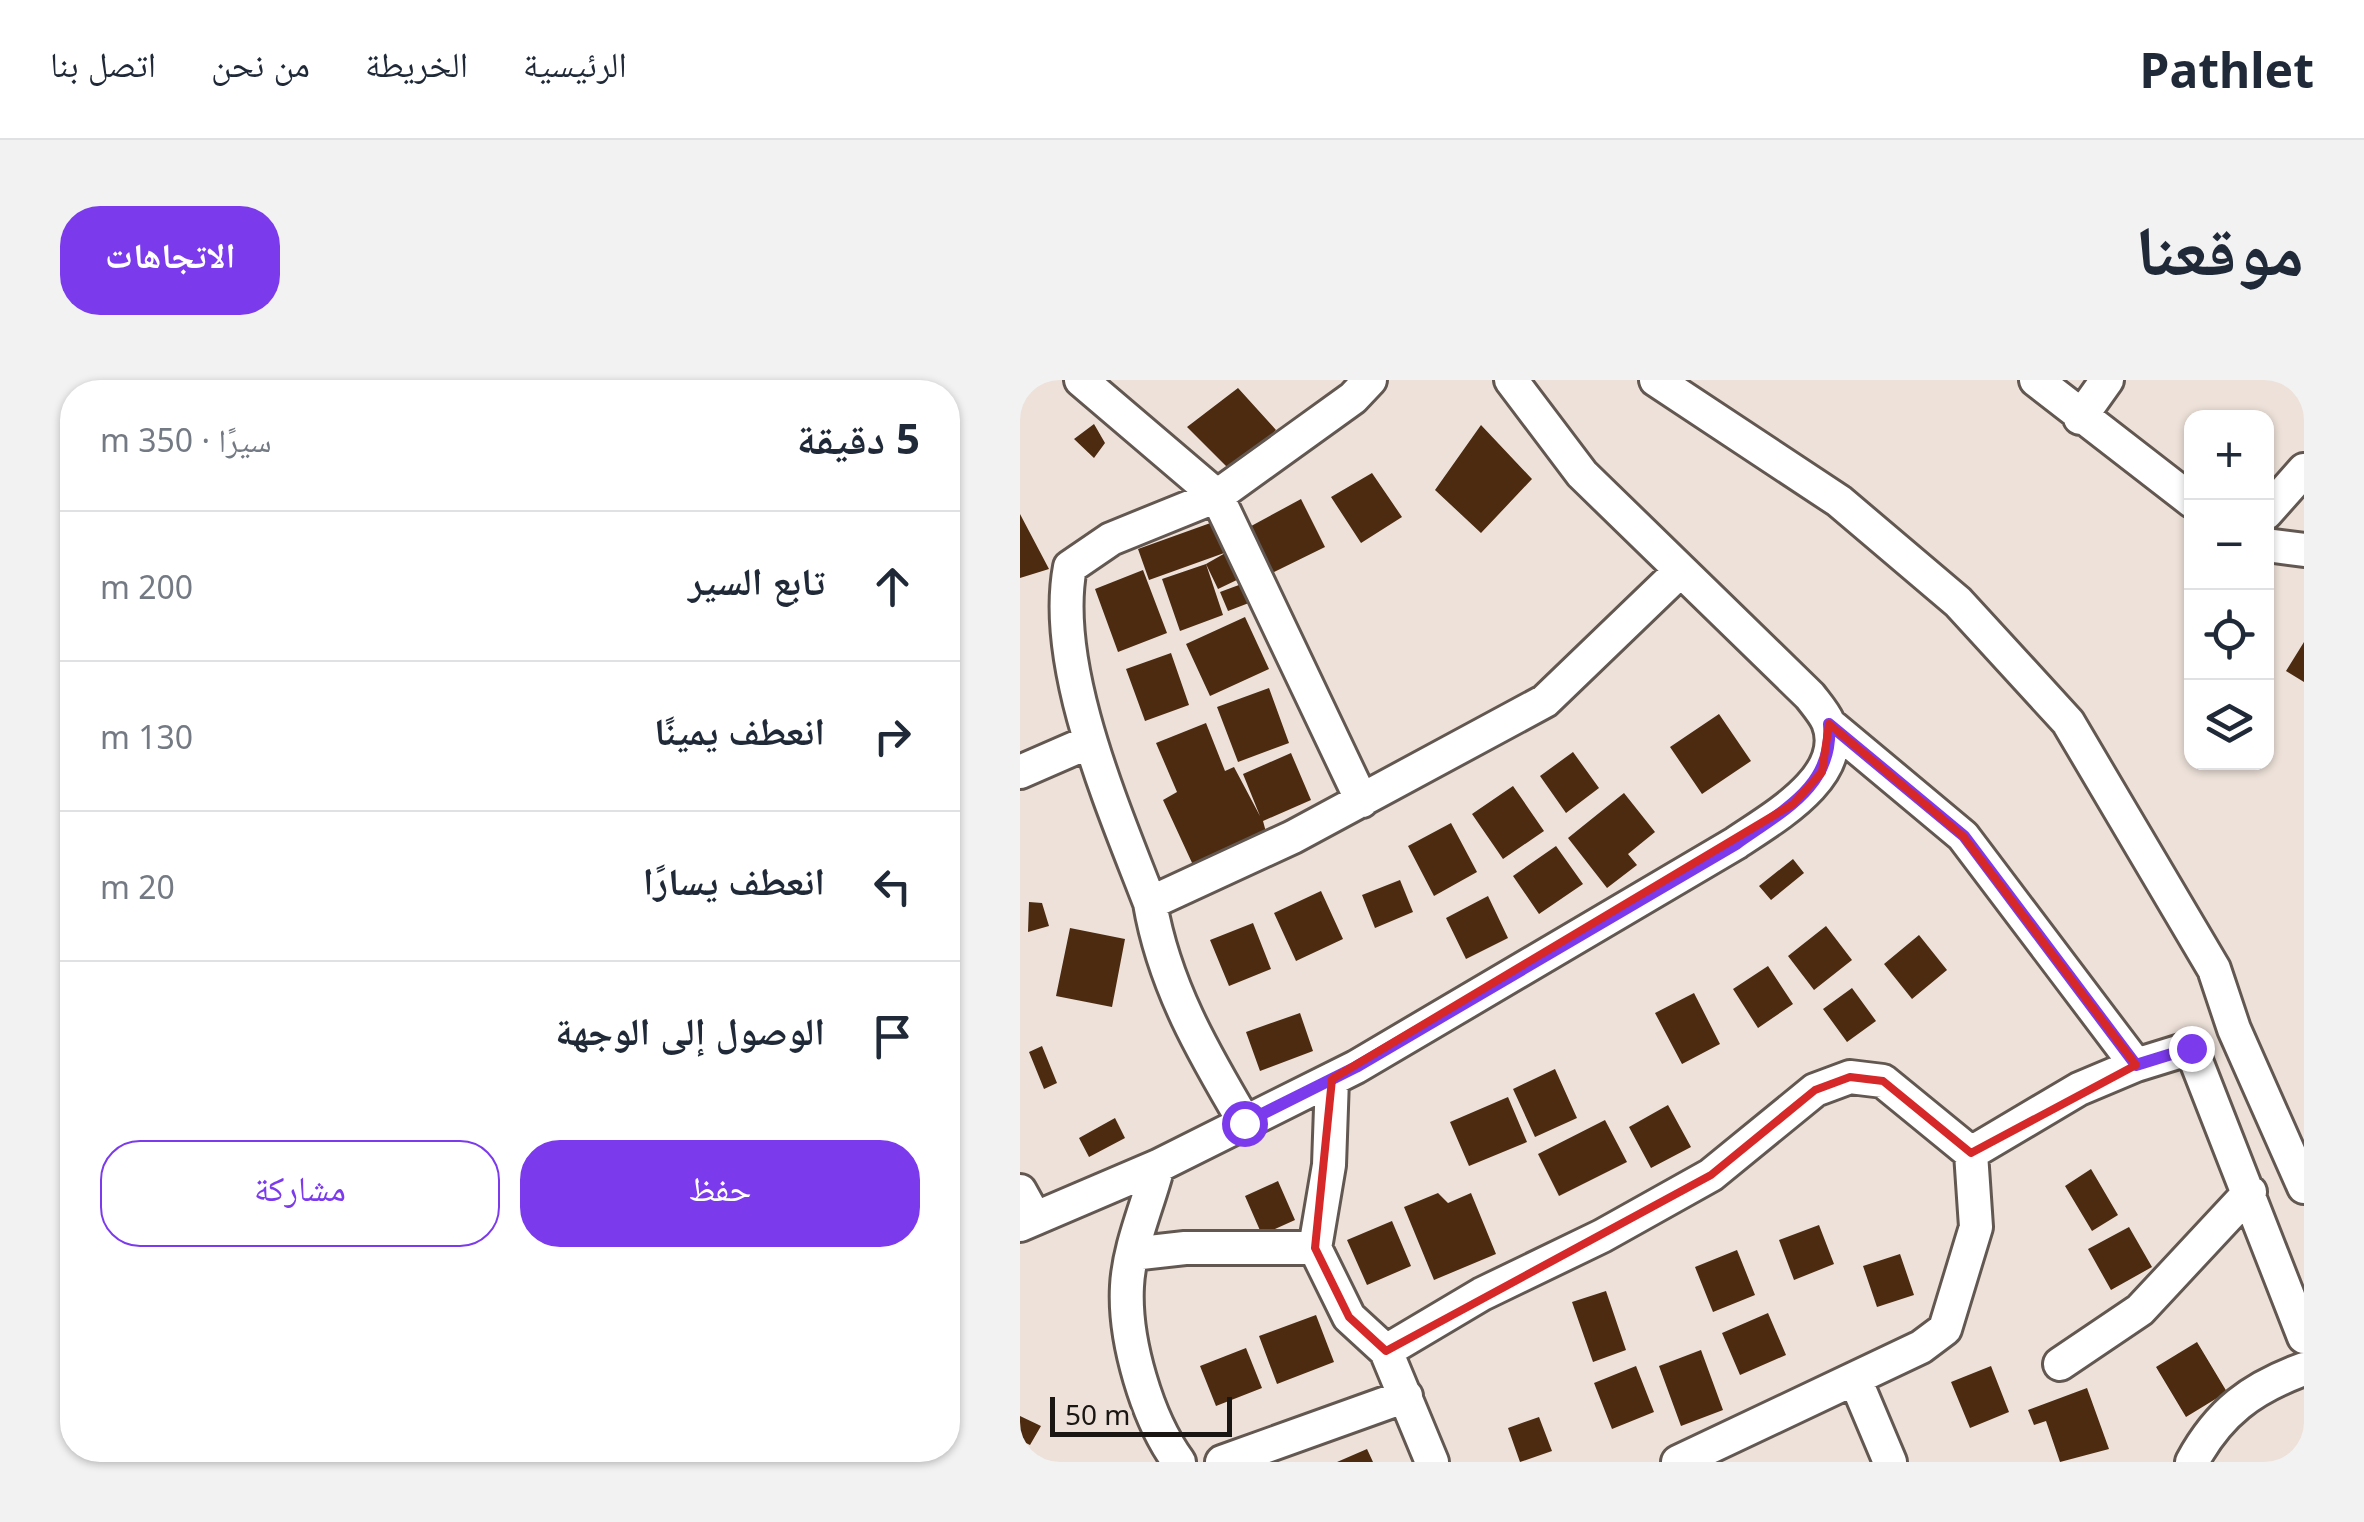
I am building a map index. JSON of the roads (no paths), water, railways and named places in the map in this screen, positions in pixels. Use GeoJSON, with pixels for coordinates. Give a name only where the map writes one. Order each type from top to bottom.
{"type":"FeatureCollection","features":[{"type":"Feature","properties":{"kind":"street"},"geometry":{"type":"LineString","coordinates":[[1080,380],[1218,496],[1362,801]]}},
{"type":"Feature","properties":{"kind":"street"},"geometry":{"type":"LineString","coordinates":[[1244,1123],[1190,1031],[1158,946],[1150,903],[1089,742],[1064,601],[1070,567],[1110,539],[1218,496],[1353,398],[1370,380]]}},
{"type":"Feature","properties":{"kind":"street"},"geometry":{"type":"LineString","coordinates":[[1511,380],[1582,474],[1810,696],[1829,724],[1964,836],[2136,1065]]}},
{"type":"Feature","properties":{"kind":"street"},"geometry":{"type":"LineString","coordinates":[[1656,380],[1839,501],[1958,602],[2068,722],[2214,969],[2234,1030],[2304,1186]]}},
{"type":"Feature","properties":{"kind":"street"},"geometry":{"type":"LineString","coordinates":[[2036,380],[2080,418],[2191,500]]}},
{"type":"Feature","properties":{"kind":"street"},"geometry":{"type":"LineString","coordinates":[[2080,418],[2108,380]]}},
{"type":"Feature","properties":{"kind":"street"},"geometry":{"type":"LineString","coordinates":[[2274,505],[2304,470]]}},
{"type":"Feature","properties":{"kind":"street"},"geometry":{"type":"LineString","coordinates":[[2274,546],[2304,550]]}},
{"type":"Feature","properties":{"kind":"street"},"geometry":{"type":"LineString","coordinates":[[1150,903],[1362,801],[1545,701],[1679,572]]}},
{"type":"Feature","properties":{"kind":"street"},"geometry":{"type":"LineString","coordinates":[[1025,1211],[1158,1166],[1332,1079],[1736,844],[1793,804],[1822,772],[1831,750],[1829,724]]}},
{"type":"Feature","properties":{"kind":"street"},"geometry":{"type":"LineString","coordinates":[[1020,772],[1089,742]]}},
{"type":"Feature","properties":{"kind":"street"},"geometry":{"type":"LineString","coordinates":[[1971,1153],[2079,1089],[2234,1030]]}},
{"type":"Feature","properties":{"kind":"street"},"geometry":{"type":"LineString","coordinates":[[2191,1048],[2304,1337]]}},
{"type":"Feature","properties":{"kind":"street"},"geometry":{"type":"LineString","coordinates":[[1386,1351],[1482,1294],[1602,1236],[1711,1175],[1815,1090],[1850,1077],[1883,1081],[1971,1153],[1976,1226],[1945,1329],[1921,1347],[1678,1462]]}},
{"type":"Feature","properties":{"kind":"street"},"geometry":{"type":"LineString","coordinates":[[1332,1079],[1329,1165],[1315,1248],[1349,1317],[1386,1351],[1432,1462]]}},
{"type":"Feature","properties":{"kind":"street"},"geometry":{"type":"LineString","coordinates":[[1158,1166],[1132,1254],[1128,1318],[1166,1444],[1180,1462]]}},
{"type":"Feature","properties":{"kind":"street"},"geometry":{"type":"LineString","coordinates":[[2060,1364],[2140,1310],[2250,1192]]}},
{"type":"Feature","properties":{"kind":"street"},"geometry":{"type":"LineString","coordinates":[[1132,1254],[1185,1248],[1315,1248]]}},
{"type":"Feature","properties":{"kind":"street"},"geometry":{"type":"LineString","coordinates":[[2192,1462],[2208,1432],[2259,1386],[2304,1369]]}},
{"type":"Feature","properties":{"kind":"street"},"geometry":{"type":"LineString","coordinates":[[1855,1378],[1890,1462]]}},
{"type":"Feature","properties":{"kind":"street"},"geometry":{"type":"LineString","coordinates":[[1222,1462],[1406,1396]]}}]}
